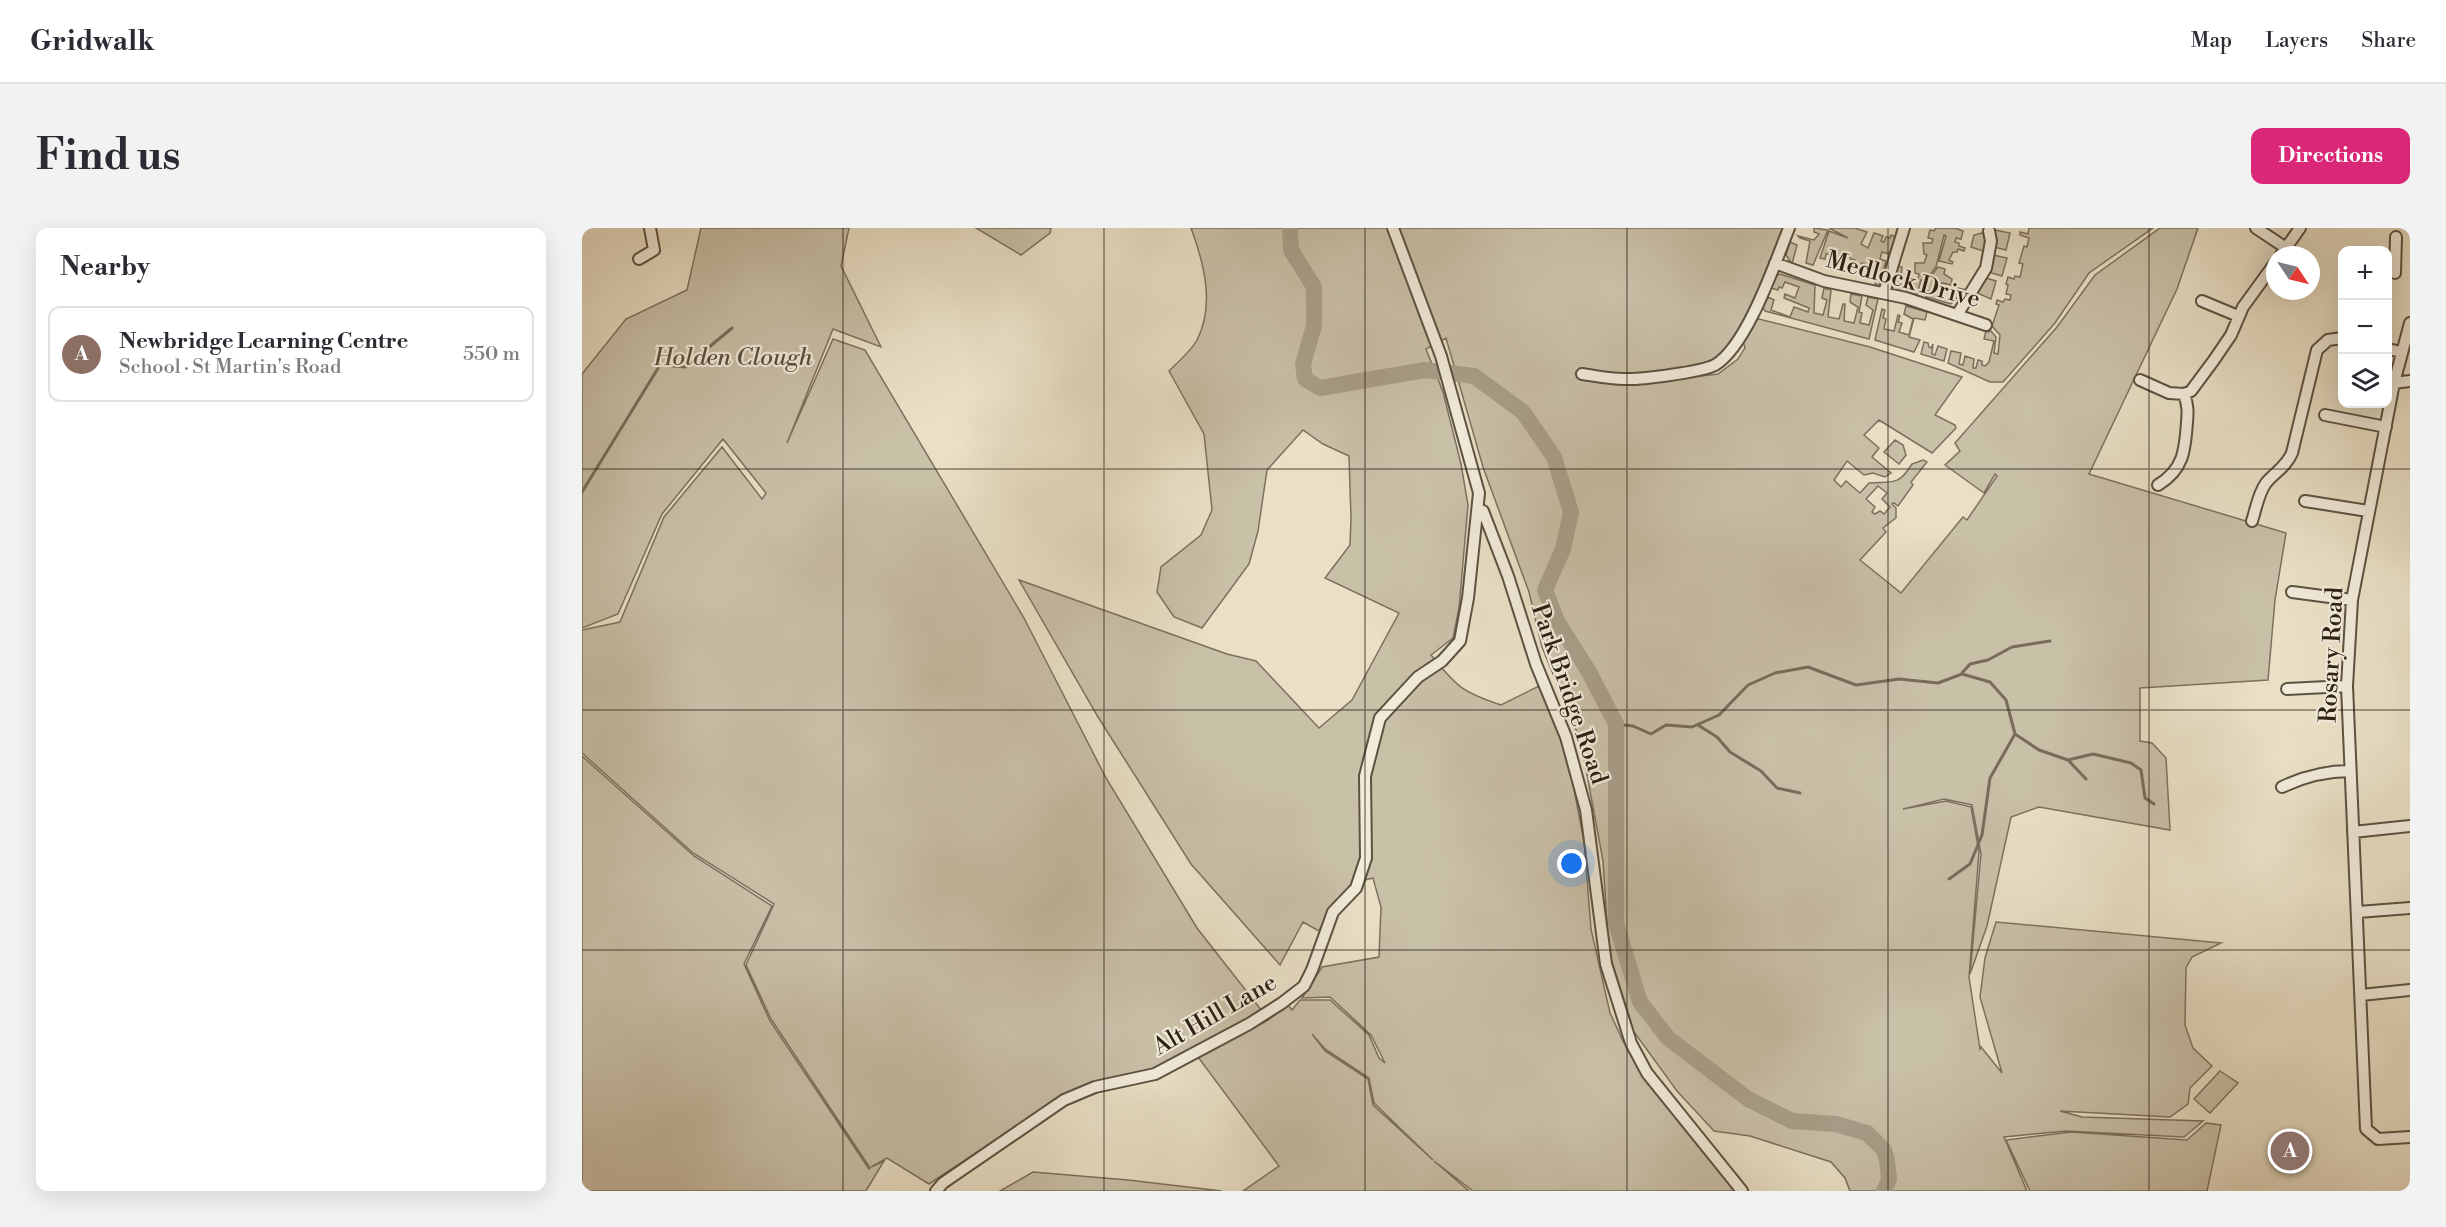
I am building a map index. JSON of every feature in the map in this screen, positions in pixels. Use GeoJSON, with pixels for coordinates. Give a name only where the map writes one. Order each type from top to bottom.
{"type":"FeatureCollection","features":[{"type":"Feature","properties":{"kind":"street"},"geometry":{"type":"LineString","coordinates":[[639,259],[654,250],[650,228]]}},
{"type":"Feature","properties":{"kind":"street","name":"Park Bridge Road"},"geometry":{"type":"LineString","coordinates":[[1393,228],[1441,356],[1479,494],[1478,510],[1483,511],[1508,576],[1536,664],[1566,737],[1586,810],[1606,964],[1631,1043],[1647,1073],[1742,1191]]}},
{"type":"Feature","properties":{"kind":"street"},"geometry":{"type":"LineString","coordinates":[[1582,374],[1626,380],[1694,371],[1716,364],[1738,341],[1755,310],[1789,228]]}},
{"type":"Feature","properties":{"kind":"street"},"geometry":{"type":"LineString","coordinates":[[1884,293],[1904,228]]}},
{"type":"Feature","properties":{"kind":"street"},"geometry":{"type":"LineString","coordinates":[[2256,228],[2276,246]]}},
{"type":"Feature","properties":{"kind":"street"},"geometry":{"type":"LineString","coordinates":[[2287,246],[2300,228]]}},
{"type":"Feature","properties":{"kind":"street"},"geometry":{"type":"LineString","coordinates":[[1957,315],[1986,268],[1991,241],[1986,229]]}},
{"type":"Feature","properties":{"kind":"street"},"geometry":{"type":"LineString","coordinates":[[2393,266],[2396,237]]}},
{"type":"Feature","properties":{"kind":"street","name":"Medlock Drive"},"geometry":{"type":"LineString","coordinates":[[1775,263],[1824,281],[1884,293],[1986,325]]}},
{"type":"Feature","properties":{"kind":"street"},"geometry":{"type":"LineString","coordinates":[[2140,380],[2157,382],[2169,393],[2184,394],[2197,385],[2231,335],[2238,316],[2266,276]]}},
{"type":"Feature","properties":{"kind":"street"},"geometry":{"type":"LineString","coordinates":[[2202,301],[2213,310],[2238,316]]}},
{"type":"Feature","properties":{"kind":"street","name":"Rosary Road"},"geometry":{"type":"LineString","coordinates":[[2410,323],[2394,382],[2352,600],[2348,686],[2366,1129],[2378,1138],[2410,1137]]}},
{"type":"Feature","properties":{"kind":"street"},"geometry":{"type":"LineString","coordinates":[[2252,521],[2260,493],[2266,483],[2288,463],[2292,453],[2317,350],[2328,340],[2338,339]]}},
{"type":"Feature","properties":{"kind":"street"},"geometry":{"type":"LineString","coordinates":[[2392,350],[2401,352]]}},
{"type":"Feature","properties":{"kind":"street"},"geometry":{"type":"LineString","coordinates":[[2394,382],[2410,381]]}},
{"type":"Feature","properties":{"kind":"street"},"geometry":{"type":"LineString","coordinates":[[2158,485],[2173,478],[2185,452],[2189,412],[2184,394]]}},
{"type":"Feature","properties":{"kind":"street"},"geometry":{"type":"LineString","coordinates":[[2325,415],[2386,427]]}},
{"type":"Feature","properties":{"kind":"street"},"geometry":{"type":"LineString","coordinates":[[2305,501],[2368,511]]}},
{"type":"Feature","properties":{"kind":"street","name":"Alt Hill Lane"},"geometry":{"type":"LineString","coordinates":[[936,1191],[943,1183],[1064,1100],[1095,1087],[1155,1074],[1249,1024],[1304,986],[1312,970],[1328,922],[1333,912],[1356,888],[1366,858],[1365,776],[1380,718],[1418,677],[1442,661],[1460,641],[1468,598],[1478,510]]}},
{"type":"Feature","properties":{"kind":"street"},"geometry":{"type":"LineString","coordinates":[[2292,592],[2352,600]]}},
{"type":"Feature","properties":{"kind":"street"},"geometry":{"type":"LineString","coordinates":[[2287,688],[2348,686]]}},
{"type":"Feature","properties":{"kind":"street"},"geometry":{"type":"LineString","coordinates":[[2282,787],[2309,775],[2329,771],[2350,771]]}},
{"type":"Feature","properties":{"kind":"street"},"geometry":{"type":"LineString","coordinates":[[2353,832],[2410,826]]}},
{"type":"Feature","properties":{"kind":"street"},"geometry":{"type":"LineString","coordinates":[[2358,912],[2410,908]]}},
{"type":"Feature","properties":{"kind":"street"},"geometry":{"type":"LineString","coordinates":[[2361,995],[2410,990]]}},
{"type":"Feature","properties":{"kind":"green space","name":"Holden Clough"},"geometry":{"type":"Polygon","coordinates":[[[701,228],[849,228],[841,266],[881,347],[833,329],[787,443],[833,339],[865,350],[1024,618],[1106,778],[1197,928],[1262,1011],[1155,1069],[1059,1098],[929,1184],[887,1158],[871,1167],[884,1161],[866,1191],[582,1191],[582,756],[694,856],[772,906],[744,964],[770,1021],[870,1168],[771,1019],[746,965],[774,904],[693,853],[582,753],[582,630],[620,622],[664,517],[722,447],[762,499],[766,493],[723,439],[662,514],[618,614],[582,628],[582,374],[626,319],[687,290],[701,228]]]}},
{"type":"Feature","properties":{"kind":"green space"},"geometry":{"type":"Polygon","coordinates":[[[976,228],[1051,228],[1050,233],[1021,255],[976,228]]]}},
{"type":"Feature","properties":{"kind":"green space"},"geometry":{"type":"Polygon","coordinates":[[[1191,228],[1783,228],[1753,300],[1722,352],[1705,365],[1638,373],[1641,383],[1718,374],[1738,359],[1745,348],[1743,341],[1753,322],[1759,319],[1870,347],[1962,377],[1935,415],[1955,425],[1956,428],[1932,453],[1879,420],[1864,435],[1879,448],[1872,457],[1891,473],[1885,477],[1873,473],[1864,475],[1847,461],[1834,480],[1841,487],[1846,481],[1860,493],[1869,483],[1898,480],[1912,464],[1923,460],[1927,462],[1911,482],[1913,485],[1898,506],[1892,504],[1896,508],[1896,518],[1883,528],[1886,532],[1860,560],[1901,593],[1963,517],[1967,520],[1997,476],[1995,474],[1984,493],[1945,465],[1960,451],[1955,443],[2057,327],[2095,275],[2160,228],[2198,228],[2177,289],[2089,474],[2286,533],[2275,600],[2268,680],[2140,688],[2140,741],[2152,743],[2166,758],[2170,830],[2039,807],[2011,817],[1987,926],[1970,974],[1981,854],[1972,805],[1944,799],[1903,809],[1946,801],[1971,807],[1979,852],[1969,977],[1980,1049],[1981,1047],[2002,1073],[1980,997],[1985,958],[1996,922],[2221,943],[2192,957],[2186,968],[2185,1025],[2193,1048],[2212,1066],[2190,1088],[2188,1104],[2170,1117],[2060,1111],[2082,1117],[2203,1121],[2184,1137],[2066,1131],[2004,1137],[2027,1191],[1850,1191],[1845,1178],[1831,1162],[1750,1136],[1714,1131],[1677,1091],[1634,1032],[1609,952],[1603,861],[1581,742],[1542,647],[1529,592],[1483,467],[1446,338],[1426,349],[1443,392],[1461,464],[1468,505],[1459,608],[1453,638],[1431,655],[1461,687],[1501,705],[1539,686],[1567,753],[1584,841],[1591,929],[1610,1013],[1623,1041],[1644,1074],[1678,1121],[1736,1191],[1473,1191],[1434,1161],[1469,1191],[1243,1191],[1279,1166],[1198,1057],[1268,1020],[1288,1005],[1292,1010],[1300,1000],[1330,1000],[1369,1035],[1379,1058],[1385,1063],[1371,1035],[1330,997],[1302,998],[1322,967],[1379,957],[1381,907],[1373,878],[1353,885],[1339,897],[1319,931],[1303,922],[1280,965],[1191,864],[1098,717],[1019,580],[1227,654],[1256,661],[1319,728],[1352,700],[1399,613],[1325,578],[1350,545],[1349,456],[1323,444],[1303,430],[1267,470],[1258,531],[1249,564],[1202,628],[1174,617],[1157,592],[1161,567],[1201,535],[1212,510],[1204,434],[1169,371],[1197,340],[1205,313],[1206,284],[1191,228]],[[1878,486],[1866,499],[1875,507],[1872,512],[1875,514],[1880,511],[1884,514],[1890,507],[1882,499],[1887,493],[1878,486]],[[1312,1034],[1325,1051],[1368,1079],[1373,1105],[1433,1160],[1374,1103],[1369,1078],[1325,1049],[1312,1034]]]}},
{"type":"Feature","properties":{"kind":"green space"},"geometry":{"type":"Polygon","coordinates":[[[1814,228],[1828,230],[1813,265],[1806,263],[1810,241],[1798,236],[1814,240],[1819,234],[1814,232],[1814,228]]]}},
{"type":"Feature","properties":{"kind":"green space"},"geometry":{"type":"Polygon","coordinates":[[[1829,228],[1855,228],[1867,232],[1861,244],[1868,248],[1874,233],[1883,236],[1881,241],[1884,242],[1886,237],[1890,238],[1891,235],[1896,237],[1889,254],[1882,252],[1880,259],[1886,261],[1880,285],[1875,285],[1879,268],[1873,266],[1874,262],[1870,261],[1869,265],[1862,263],[1860,268],[1854,267],[1855,260],[1850,259],[1850,255],[1846,258],[1834,255],[1835,251],[1832,249],[1830,254],[1826,254],[1825,259],[1820,258],[1829,231],[1848,238],[1829,228]]]}},
{"type":"Feature","properties":{"kind":"green space"},"geometry":{"type":"Polygon","coordinates":[[[1936,228],[1955,228],[1963,231],[1961,239],[1956,238],[1955,242],[1965,248],[1964,251],[1958,249],[1957,252],[1953,252],[1949,260],[1953,262],[1952,264],[1939,261],[1946,236],[1944,235],[1936,267],[1925,281],[1921,280],[1917,295],[1894,290],[1892,287],[1897,266],[1902,267],[1900,286],[1907,290],[1911,277],[1918,279],[1919,274],[1915,273],[1915,263],[1924,263],[1927,255],[1924,254],[1923,243],[1932,243],[1933,239],[1928,238],[1930,230],[1934,231],[1936,228]]]}},
{"type":"Feature","properties":{"kind":"green space"},"geometry":{"type":"Polygon","coordinates":[[[2029,228],[2153,228],[2089,273],[2055,323],[2003,382],[1990,382],[1948,363],[1951,351],[1961,353],[1959,364],[1963,365],[1965,356],[1974,359],[1973,368],[1976,368],[1978,360],[1982,361],[1982,365],[1985,366],[1989,362],[1994,341],[1984,339],[1986,331],[1990,330],[1996,337],[1994,353],[1998,354],[2000,335],[1992,326],[1999,305],[1996,304],[1997,300],[2003,302],[2005,299],[2010,300],[2011,295],[2006,294],[2008,277],[2014,279],[2015,276],[2020,277],[2023,264],[2019,263],[2029,238],[2020,235],[2020,232],[2028,234],[2029,228]]]}},
{"type":"Feature","properties":{"kind":"green space"},"geometry":{"type":"Polygon","coordinates":[[[1995,230],[2010,233],[2006,250],[1994,247],[1995,230]]]}},
{"type":"Feature","properties":{"kind":"green space"},"geometry":{"type":"Polygon","coordinates":[[[1982,233],[1986,236],[1986,252],[1971,247],[1974,235],[1982,233]]]}},
{"type":"Feature","properties":{"kind":"green space"},"geometry":{"type":"Polygon","coordinates":[[[1790,242],[1797,245],[1792,264],[1786,255],[1790,242]]]}},
{"type":"Feature","properties":{"kind":"green space"},"geometry":{"type":"Polygon","coordinates":[[[1993,255],[2007,258],[2002,276],[1988,272],[1993,255]]]}},
{"type":"Feature","properties":{"kind":"green space"},"geometry":{"type":"Polygon","coordinates":[[[1938,267],[1945,269],[1944,274],[1952,279],[1951,285],[1936,284],[1935,288],[1939,289],[1938,297],[1949,299],[1953,287],[1966,290],[1951,304],[1926,297],[1928,291],[1924,290],[1927,281],[1938,267]]]}},
{"type":"Feature","properties":{"kind":"green space"},"geometry":{"type":"Polygon","coordinates":[[[1777,275],[1815,285],[1814,313],[1823,315],[1827,300],[1822,298],[1824,288],[1831,290],[1828,317],[1839,319],[1843,304],[1845,304],[1844,321],[1854,323],[1858,307],[1850,302],[1851,294],[1862,296],[1859,312],[1862,313],[1860,323],[1869,325],[1873,310],[1866,305],[1868,297],[1878,299],[1869,339],[1765,311],[1763,308],[1768,297],[1774,300],[1771,310],[1790,317],[1794,307],[1808,312],[1809,308],[1784,298],[1785,294],[1795,298],[1799,287],[1785,282],[1778,290],[1771,288],[1777,275]]]}},
{"type":"Feature","properties":{"kind":"green space"},"geometry":{"type":"Polygon","coordinates":[[[1986,278],[1996,281],[1991,299],[1977,293],[1986,278]]]}},
{"type":"Feature","properties":{"kind":"green space"},"geometry":{"type":"Polygon","coordinates":[[[1906,306],[1927,312],[1925,320],[1914,318],[1909,337],[1920,340],[1914,352],[1875,340],[1882,309],[1885,310],[1883,318],[1886,319],[1884,329],[1894,331],[1898,315],[1900,316],[1898,322],[1902,323],[1899,332],[1909,335],[1913,319],[1904,314],[1906,306]]]}},
{"type":"Feature","properties":{"kind":"green space"},"geometry":{"type":"Polygon","coordinates":[[[1924,342],[1928,343],[1931,348],[1933,344],[1932,354],[1935,355],[1938,346],[1947,349],[1944,361],[1921,354],[1924,342]]]}},
{"type":"Feature","properties":{"kind":"green space"},"geometry":{"type":"Polygon","coordinates":[[[1895,440],[1903,445],[1906,455],[1899,464],[1884,452],[1895,440]]]}},
{"type":"Feature","properties":{"kind":"green space"},"geometry":{"type":"Polygon","coordinates":[[[2220,1071],[2238,1083],[2210,1113],[2194,1099],[2220,1071]]]}},
{"type":"Feature","properties":{"kind":"green space"},"geometry":{"type":"Polygon","coordinates":[[[2206,1123],[2221,1125],[2207,1191],[2030,1191],[2006,1140],[2071,1132],[2187,1140],[2206,1123]]]}},
{"type":"Feature","properties":{"kind":"green space"},"geometry":{"type":"Polygon","coordinates":[[[1033,1172],[1128,1180],[1222,1191],[1000,1191],[1033,1172]]]}},
{"type":"Feature","properties":{"kind":"waterway"},"geometry":{"type":"LineString","coordinates":[[1290,228],[1291,250],[1314,287],[1314,326],[1303,364],[1305,379],[1320,388],[1425,370],[1474,376],[1523,412],[1554,457],[1571,512],[1563,549],[1545,590],[1557,621],[1589,672],[1616,724],[1616,923],[1640,1002],[1668,1038],[1748,1099],[1792,1121],[1836,1124],[1867,1133],[1884,1150],[1887,1160],[1889,1179],[1884,1191]]}},
{"type":"Feature","properties":{"kind":"waterway"},"geometry":{"type":"LineString","coordinates":[[582,492],[660,365],[685,367],[732,328]]}},
{"type":"Feature","properties":{"kind":"waterway"},"geometry":{"type":"LineString","coordinates":[[1962,673],[1970,664],[1988,660],[2012,647],[2050,641]]}},
{"type":"Feature","properties":{"kind":"waterway"},"geometry":{"type":"LineString","coordinates":[[1616,724],[1633,726],[1651,734],[1666,725],[1692,727],[1719,715],[1748,685],[1775,673],[1808,667],[1856,685],[1899,679],[1938,683],[1962,674],[1990,682],[2006,700],[2015,734],[2039,750],[2068,760],[2093,754],[2131,763],[2141,770],[2145,798],[2154,804]]}},
{"type":"Feature","properties":{"kind":"waterway"},"geometry":{"type":"LineString","coordinates":[[1698,725],[1717,737],[1730,752],[1761,771],[1777,788],[1800,793]]}},
{"type":"Feature","properties":{"kind":"waterway"},"geometry":{"type":"LineString","coordinates":[[1949,879],[1970,864],[1982,835],[1990,778],[2015,734]]}},
{"type":"Feature","properties":{"kind":"waterway"},"geometry":{"type":"LineString","coordinates":[[2069,761],[2086,779]]}},
{"type":"Feature","properties":{"kind":"place","name":"Newbridge Learning Centre"},"geometry":{"type":"Point","coordinates":[2290,1151]}}]}
